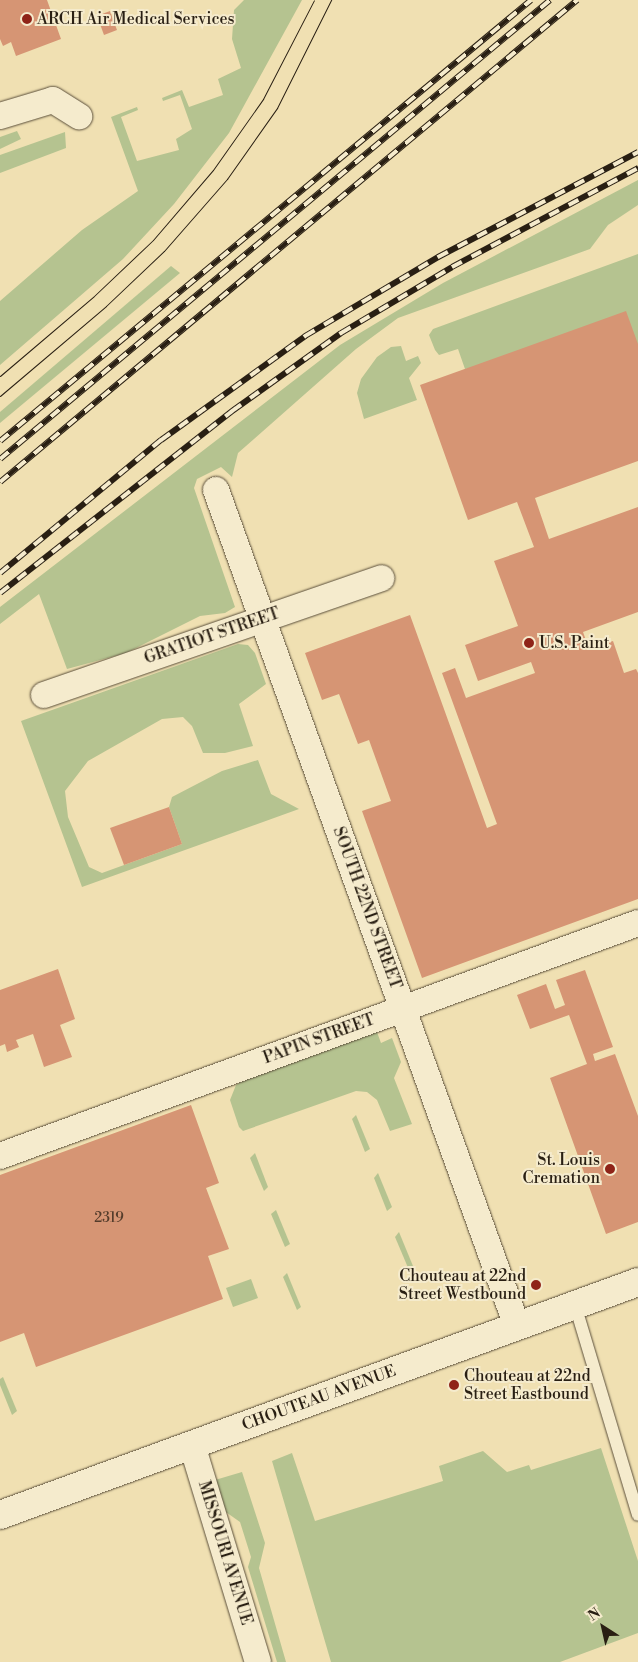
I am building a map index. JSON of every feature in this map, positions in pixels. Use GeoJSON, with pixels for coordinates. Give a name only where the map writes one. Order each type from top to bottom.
{"type":"FeatureCollection","features":[{"type":"Feature","properties":{"kind":"main road","name":"CHOUTEAU AVENUE"},"geometry":{"type":"LineString","coordinates":[[0,1515],[638,1282]]}},
{"type":"Feature","properties":{"kind":"street"},"geometry":{"type":"LineString","coordinates":[[0,116],[53,100],[61,102],[79,116]]}},
{"type":"Feature","properties":{"kind":"street","name":"SOUTH 22ND STREET"},"geometry":{"type":"LineString","coordinates":[[216,490],[517,1326]]}},
{"type":"Feature","properties":{"kind":"street","name":"GRATIOT STREET"},"geometry":{"type":"LineString","coordinates":[[44,695],[381,578]]}},
{"type":"Feature","properties":{"kind":"street","name":"PAPIN STREET"},"geometry":{"type":"LineString","coordinates":[[0,1156],[638,923]]}},
{"type":"Feature","properties":{"kind":"street","name":"MISSOURI AVENUE"},"geometry":{"type":"LineString","coordinates":[[192,1445],[258,1662]]}},
{"type":"Feature","properties":{"kind":"lane"},"geometry":{"type":"LineString","coordinates":[[575,1305],[638,1515]]}},
{"type":"Feature","properties":{"kind":"green space"},"geometry":{"type":"Polygon","coordinates":[[[244,0],[302,0],[229,133],[174,204],[123,259],[0,365],[0,301],[82,230],[138,191],[111,117],[137,107],[138,110],[121,117],[137,161],[179,150],[176,139],[192,129],[180,95],[163,101],[162,98],[182,90],[189,107],[223,95],[218,79],[241,68],[232,39],[234,10],[244,0]]]}},
{"type":"Feature","properties":{"kind":"green space"},"geometry":{"type":"Polygon","coordinates":[[[17,131],[21,139],[0,149],[0,137],[17,131]]]}},
{"type":"Feature","properties":{"kind":"green space"},"geometry":{"type":"Polygon","coordinates":[[[65,132],[66,148],[0,173],[0,155],[65,132]]]}},
{"type":"Feature","properties":{"kind":"green space"},"geometry":{"type":"Polygon","coordinates":[[[638,180],[638,205],[608,225],[590,249],[398,318],[356,349],[238,453],[232,477],[221,467],[197,479],[194,488],[235,607],[225,613],[200,616],[126,653],[67,669],[39,594],[0,624],[0,607],[340,345],[443,283],[638,180]]]}},
{"type":"Feature","properties":{"kind":"green space"},"geometry":{"type":"Polygon","coordinates":[[[638,254],[638,344],[465,369],[458,349],[439,355],[435,350],[429,335],[433,329],[638,254]]]}},
{"type":"Feature","properties":{"kind":"green space"},"geometry":{"type":"Polygon","coordinates":[[[171,266],[180,273],[0,423],[0,412],[171,266]]]}},
{"type":"Feature","properties":{"kind":"green space"},"geometry":{"type":"Polygon","coordinates":[[[401,346],[406,361],[418,356],[421,363],[409,378],[417,400],[364,419],[357,393],[361,379],[377,357],[391,347],[401,346]]]}},
{"type":"Feature","properties":{"kind":"green space"},"geometry":{"type":"Polygon","coordinates":[[[238,644],[248,645],[255,653],[266,684],[239,704],[253,746],[225,753],[203,753],[192,726],[183,717],[162,719],[88,761],[65,791],[68,817],[89,867],[102,873],[182,844],[169,807],[172,797],[222,771],[258,760],[271,794],[299,809],[82,887],[21,721],[238,644]]]}},
{"type":"Feature","properties":{"kind":"green space"},"geometry":{"type":"Polygon","coordinates":[[[377,1032],[381,1043],[392,1038],[401,1062],[394,1078],[412,1124],[390,1131],[377,1100],[367,1092],[356,1091],[243,1131],[239,1127],[230,1100],[236,1085],[242,1081],[377,1032]]]}},
{"type":"Feature","properties":{"kind":"green space"},"geometry":{"type":"Polygon","coordinates":[[[356,1115],[370,1149],[365,1152],[352,1119],[356,1115]]]}},
{"type":"Feature","properties":{"kind":"green space"},"geometry":{"type":"Polygon","coordinates":[[[255,1153],[268,1187],[264,1191],[250,1158],[255,1153]]]}},
{"type":"Feature","properties":{"kind":"green space"},"geometry":{"type":"Polygon","coordinates":[[[378,1173],[392,1207],[387,1211],[374,1178],[378,1173]]]}},
{"type":"Feature","properties":{"kind":"green space"},"geometry":{"type":"Polygon","coordinates":[[[276,1210],[290,1244],[285,1247],[271,1214],[276,1210]]]}},
{"type":"Feature","properties":{"kind":"green space"},"geometry":{"type":"Polygon","coordinates":[[[399,1232],[413,1266],[409,1270],[395,1237],[399,1232]]]}},
{"type":"Feature","properties":{"kind":"green space"},"geometry":{"type":"Polygon","coordinates":[[[287,1273],[301,1307],[297,1310],[283,1277],[287,1273]]]}},
{"type":"Feature","properties":{"kind":"green space"},"geometry":{"type":"Polygon","coordinates":[[[251,1279],[258,1298],[233,1307],[226,1288],[251,1279]]]}},
{"type":"Feature","properties":{"kind":"green space"},"geometry":{"type":"Polygon","coordinates":[[[3,1377],[17,1411],[12,1415],[0,1385],[0,1379],[3,1377]]]}},
{"type":"Feature","properties":{"kind":"green space"},"geometry":{"type":"Polygon","coordinates":[[[601,1448],[638,1561],[638,1633],[560,1662],[331,1662],[272,1461],[292,1453],[315,1521],[443,1481],[439,1466],[483,1451],[507,1472],[529,1465],[531,1470],[601,1448]]]}},
{"type":"Feature","properties":{"kind":"green space"},"geometry":{"type":"Polygon","coordinates":[[[242,1472],[265,1543],[259,1568],[286,1662],[277,1662],[248,1567],[251,1557],[240,1522],[223,1510],[215,1480],[242,1472]]]}},
{"type":"Feature","properties":{"kind":"building","name":"ARCH Air Medical Services"},"geometry":{"type":"Polygon","coordinates":[[[0,0],[47,0],[61,39],[16,56],[11,42],[3,46],[0,39],[0,0]]]}},
{"type":"Feature","properties":{"kind":"building"},"geometry":{"type":"Polygon","coordinates":[[[110,11],[117,30],[104,35],[97,16],[110,11]]]}},
{"type":"Feature","properties":{"kind":"building","name":"U.S. Paint"},"geometry":{"type":"Polygon","coordinates":[[[626,311],[638,344],[638,461],[535,498],[549,539],[638,507],[638,612],[583,632],[589,649],[613,641],[624,673],[636,669],[638,673],[638,899],[422,978],[362,811],[391,801],[369,740],[358,744],[339,694],[322,700],[305,653],[410,615],[487,828],[497,824],[442,673],[455,668],[466,698],[535,673],[531,662],[478,681],[465,645],[518,626],[494,561],[534,547],[517,502],[468,520],[420,385],[626,311]]]}},
{"type":"Feature","properties":{"kind":"building"},"geometry":{"type":"Polygon","coordinates":[[[169,807],[182,844],[124,865],[110,828],[169,807]]]}},
{"type":"Feature","properties":{"kind":"building"},"geometry":{"type":"Polygon","coordinates":[[[58,969],[75,1019],[60,1025],[72,1057],[44,1067],[33,1034],[16,1040],[19,1047],[7,1052],[5,1044],[0,1046],[0,990],[58,969]]]}},
{"type":"Feature","properties":{"kind":"building","name":"St. Louis Cremation"},"geometry":{"type":"Polygon","coordinates":[[[585,970],[613,1047],[593,1054],[595,1061],[615,1054],[638,1116],[638,1222],[606,1234],[550,1078],[587,1064],[569,1015],[530,1029],[517,995],[546,984],[555,1009],[565,1005],[556,980],[585,970]]]}},
{"type":"Feature","properties":{"kind":"building"},"geometry":{"type":"Polygon","coordinates":[[[191,1105],[219,1183],[206,1188],[229,1249],[208,1256],[223,1299],[36,1367],[24,1333],[0,1342],[0,1175],[191,1105]]]}},
{"type":"Feature","properties":{"kind":"tram line"},"geometry":{"type":"LineString","coordinates":[[0,376],[94,296],[153,240],[213,170],[263,99],[314,0]]}},
{"type":"Feature","properties":{"kind":"tram line"},"geometry":{"type":"LineString","coordinates":[[0,396],[106,306],[164,251],[227,179],[277,108],[331,0]]}},
{"type":"Feature","properties":{"kind":"railway"},"geometry":{"type":"LineString","coordinates":[[0,441],[531,0]]}},
{"type":"Feature","properties":{"kind":"railway"},"geometry":{"type":"LineString","coordinates":[[0,459],[550,0]]}},
{"type":"Feature","properties":{"kind":"railway"},"geometry":{"type":"LineString","coordinates":[[0,482],[577,0]]}},
{"type":"Feature","properties":{"kind":"railway"},"geometry":{"type":"LineString","coordinates":[[0,573],[161,440],[305,336],[438,257],[638,152]]}},
{"type":"Feature","properties":{"kind":"railway"},"geometry":{"type":"LineString","coordinates":[[0,593],[232,411],[341,333],[452,267],[638,168]]}},
{"type":"Feature","properties":{"kind":"place","name":"ARCH Air Medical Services"},"geometry":{"type":"Point","coordinates":[27,19]}},
{"type":"Feature","properties":{"kind":"place","name":"U.S. Paint"},"geometry":{"type":"Point","coordinates":[529,643]}},
{"type":"Feature","properties":{"kind":"place","name":"St. Louis Cremation"},"geometry":{"type":"Point","coordinates":[610,1169]}},
{"type":"Feature","properties":{"kind":"place","name":"Chouteau at 22nd Street Westbound"},"geometry":{"type":"Point","coordinates":[536,1285]}},
{"type":"Feature","properties":{"kind":"place","name":"Chouteau at 22nd Street Eastbound"},"geometry":{"type":"Point","coordinates":[454,1385]}}]}
